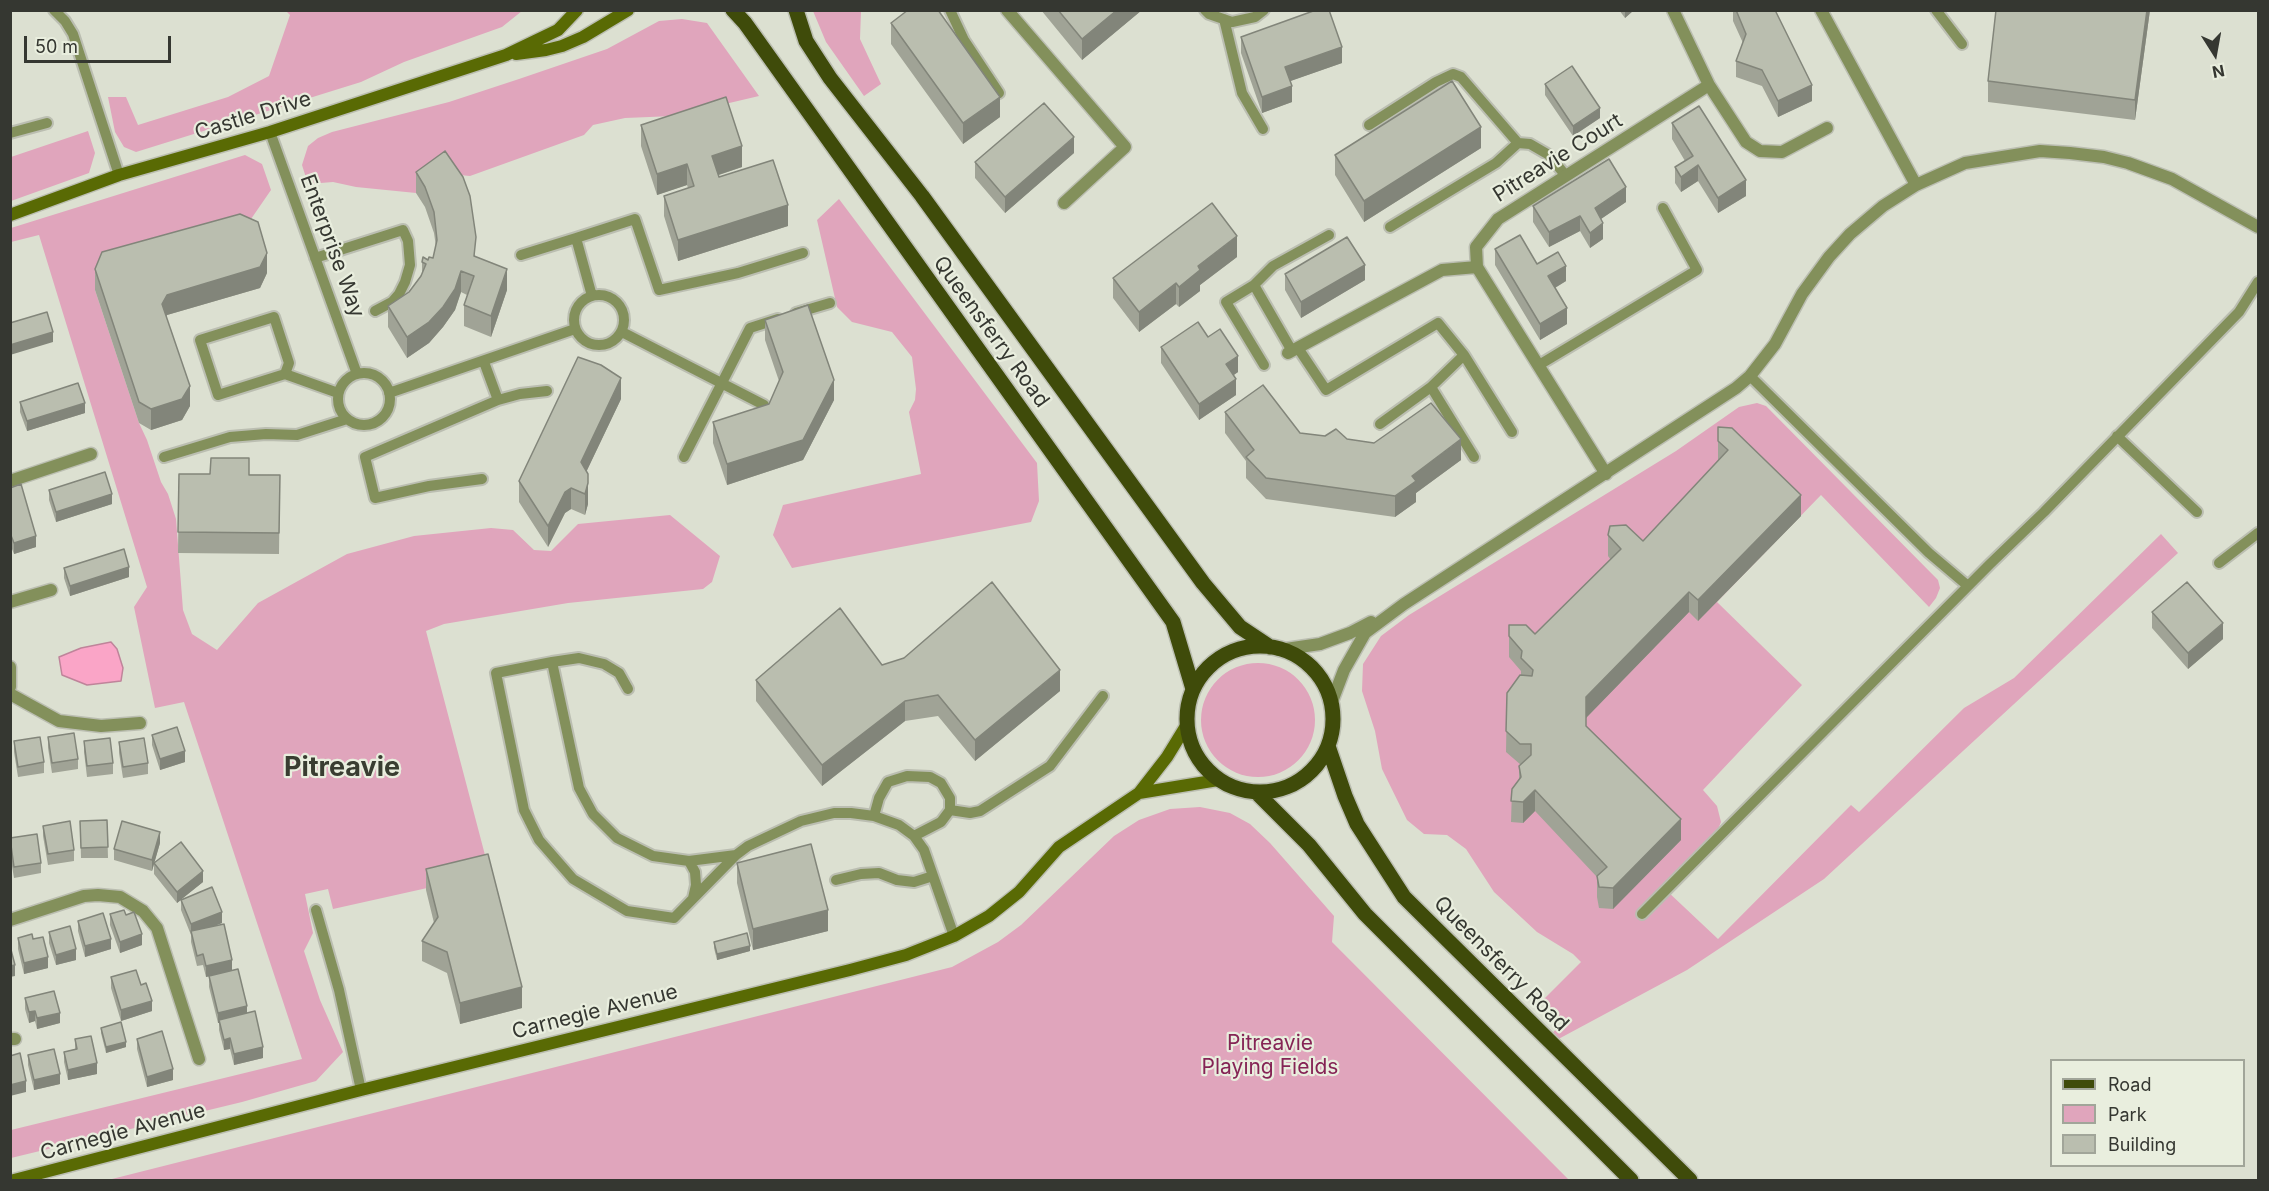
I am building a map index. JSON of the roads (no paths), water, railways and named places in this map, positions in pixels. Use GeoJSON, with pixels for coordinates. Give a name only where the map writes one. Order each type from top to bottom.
{"type":"FeatureCollection","features":[{"type":"Feature","properties":{"kind":"main road","name":"Queensferry Road"},"geometry":{"type":"LineString","coordinates":[[733,10],[745,23],[1173,622],[1193,689]]}},
{"type":"Feature","properties":{"kind":"main road","name":"Queensferry Road"},"geometry":{"type":"LineString","coordinates":[[796,10],[806,41],[830,78],[922,196],[1203,583],[1239,627],[1275,648]]}},
{"type":"Feature","properties":{"kind":"main road"},"geometry":{"type":"LineString","coordinates":[[1246,647],[1275,648],[1292,654],[1312,668],[1324,685],[1331,704],[1333,725],[1328,746],[1317,765],[1300,780],[1280,790],[1257,792],[1237,789],[1218,780],[1202,765],[1191,747],[1186,726],[1187,707],[1193,689],[1206,670],[1224,655],[1246,647]]}},
{"type":"Feature","properties":{"kind":"main road","name":"Queensferry Road"},"geometry":{"type":"LineString","coordinates":[[1328,746],[1344,796],[1357,824],[1404,897],[1690,1180]]}},
{"type":"Feature","properties":{"kind":"main road"},"geometry":{"type":"LineString","coordinates":[[1257,792],[1309,845],[1365,915],[1630,1180]]}},
{"type":"Feature","properties":{"kind":"street","name":"Castle Drive"},"geometry":{"type":"LineString","coordinates":[[10,215],[119,175],[270,132],[506,55],[558,30],[578,10]]}},
{"type":"Feature","properties":{"kind":"street","name":"Castle Drive"},"geometry":{"type":"LineString","coordinates":[[506,55],[562,46],[583,37],[628,10]]}},
{"type":"Feature","properties":{"kind":"street"},"geometry":{"type":"LineString","coordinates":[[1007,10],[1125,147],[1064,203]]}},
{"type":"Feature","properties":{"kind":"street"},"geometry":{"type":"LineString","coordinates":[[1673,10],[1709,86],[1746,142],[1760,151],[1782,152],[1827,129]]}},
{"type":"Feature","properties":{"kind":"street"},"geometry":{"type":"LineString","coordinates":[[1821,10],[1916,185]]}},
{"type":"Feature","properties":{"kind":"street","name":"Pitreavie Court"},"geometry":{"type":"LineString","coordinates":[[1477,267],[1476,247],[1498,219],[1709,86]]}},
{"type":"Feature","properties":{"kind":"street"},"geometry":{"type":"LineString","coordinates":[[1331,704],[1344,670],[1365,633],[1404,604],[1606,474],[1736,388],[1750,376],[1775,344],[1802,294],[1829,257],[1850,234],[1882,206],[1916,185],[1965,163],[2040,151],[2104,157],[2172,179],[2259,226]]}},
{"type":"Feature","properties":{"kind":"street"},"geometry":{"type":"LineString","coordinates":[[1293,351],[1442,270],[1477,267],[1606,474]]}},
{"type":"Feature","properties":{"kind":"street"},"geometry":{"type":"LineString","coordinates":[[10,481],[92,454]]}},
{"type":"Feature","properties":{"kind":"street"},"geometry":{"type":"LineString","coordinates":[[10,602],[51,590]]}},
{"type":"Feature","properties":{"kind":"street"},"geometry":{"type":"LineString","coordinates":[[1275,648],[1320,644],[1350,633],[1404,604]]}},
{"type":"Feature","properties":{"kind":"street"},"geometry":{"type":"LineString","coordinates":[[10,667],[10,687]]}},
{"type":"Feature","properties":{"kind":"street"},"geometry":{"type":"LineString","coordinates":[[10,694],[59,721],[101,726],[141,723]]}},
{"type":"Feature","properties":{"kind":"street"},"geometry":{"type":"LineString","coordinates":[[1139,793],[1167,757],[1186,726]]}},
{"type":"Feature","properties":{"kind":"street"},"geometry":{"type":"LineString","coordinates":[[1139,793],[1218,780]]}},
{"type":"Feature","properties":{"kind":"street","name":"Carnegie Avenue"},"geometry":{"type":"LineString","coordinates":[[15,1180],[361,1090],[906,955],[954,936],[989,916],[1019,892],[1059,847],[1139,793]]}},
{"type":"Feature","properties":{"kind":"street"},"geometry":{"type":"LineString","coordinates":[[10,920],[84,896],[120,897],[143,910],[157,928],[164,946],[199,1059]]}},
{"type":"Feature","properties":{"kind":"lane"},"geometry":{"type":"LineString","coordinates":[[54,10],[73,34],[119,175]]}},
{"type":"Feature","properties":{"kind":"lane"},"geometry":{"type":"LineString","coordinates":[[950,10],[964,40],[999,93]]}},
{"type":"Feature","properties":{"kind":"lane"},"geometry":{"type":"LineString","coordinates":[[1205,10],[1209,14],[1232,21],[1255,17],[1264,10]]}},
{"type":"Feature","properties":{"kind":"lane"},"geometry":{"type":"LineString","coordinates":[[1936,10],[1962,44]]}},
{"type":"Feature","properties":{"kind":"lane"},"geometry":{"type":"LineString","coordinates":[[1224,19],[1242,93],[1263,129]]}},
{"type":"Feature","properties":{"kind":"lane"},"geometry":{"type":"LineString","coordinates":[[1369,125],[1436,82],[1453,74],[1461,77],[1518,143],[1530,144],[1549,155],[1566,176]]}},
{"type":"Feature","properties":{"kind":"lane"},"geometry":{"type":"LineString","coordinates":[[10,133],[47,123]]}},
{"type":"Feature","properties":{"kind":"lane","name":"Enterprise Way"},"geometry":{"type":"LineString","coordinates":[[270,132],[357,374]]}},
{"type":"Feature","properties":{"kind":"lane"},"geometry":{"type":"LineString","coordinates":[[1390,227],[1496,163],[1518,143]]}},
{"type":"Feature","properties":{"kind":"lane"},"geometry":{"type":"LineString","coordinates":[[1539,365],[1697,270],[1663,208]]}},
{"type":"Feature","properties":{"kind":"lane"},"geometry":{"type":"LineString","coordinates":[[521,255],[635,219],[659,290],[738,273],[803,252]]}},
{"type":"Feature","properties":{"kind":"lane"},"geometry":{"type":"LineString","coordinates":[[315,258],[403,230],[408,241],[410,265],[405,282],[392,302],[375,311]]}},
{"type":"Feature","properties":{"kind":"lane"},"geometry":{"type":"LineString","coordinates":[[1264,364],[1226,302],[1254,285],[1273,266],[1329,235]]}},
{"type":"Feature","properties":{"kind":"lane"},"geometry":{"type":"LineString","coordinates":[[576,238],[592,296]]}},
{"type":"Feature","properties":{"kind":"lane"},"geometry":{"type":"LineString","coordinates":[[1642,914],[2044,512],[2239,312],[2259,282]]}},
{"type":"Feature","properties":{"kind":"lane"},"geometry":{"type":"LineString","coordinates":[[1254,285],[1293,351],[1326,390],[1438,323],[1464,355],[1512,432]]}},
{"type":"Feature","properties":{"kind":"lane"},"geometry":{"type":"LineString","coordinates":[[592,296],[609,296],[618,303],[625,320],[622,332],[612,342],[595,345],[583,339],[575,329],[574,316],[578,306],[592,296]]}},
{"type":"Feature","properties":{"kind":"lane"},"geometry":{"type":"LineString","coordinates":[[684,457],[750,328],[830,303]]}},
{"type":"Feature","properties":{"kind":"lane"},"geometry":{"type":"LineString","coordinates":[[285,374],[289,363],[274,317],[200,340],[218,395],[285,374],[338,393]]}},
{"type":"Feature","properties":{"kind":"lane"},"geometry":{"type":"LineString","coordinates":[[389,393],[575,329]]}},
{"type":"Feature","properties":{"kind":"lane"},"geometry":{"type":"LineString","coordinates":[[622,332],[764,405]]}},
{"type":"Feature","properties":{"kind":"lane"},"geometry":{"type":"LineString","coordinates":[[1380,424],[1431,387],[1464,355]]}},
{"type":"Feature","properties":{"kind":"lane"},"geometry":{"type":"LineString","coordinates":[[484,362],[498,400]]}},
{"type":"Feature","properties":{"kind":"lane"},"geometry":{"type":"LineString","coordinates":[[367,373],[381,379],[389,393],[387,410],[376,422],[359,424],[347,419],[340,409],[338,393],[342,384],[357,374],[367,373]]}},
{"type":"Feature","properties":{"kind":"lane"},"geometry":{"type":"LineString","coordinates":[[1750,376],[1929,553],[1968,586]]}},
{"type":"Feature","properties":{"kind":"lane"},"geometry":{"type":"LineString","coordinates":[[1431,387],[1474,457]]}},
{"type":"Feature","properties":{"kind":"lane"},"geometry":{"type":"LineString","coordinates":[[482,478],[429,486],[375,498],[364,457],[498,400],[520,394],[547,391]]}},
{"type":"Feature","properties":{"kind":"lane"},"geometry":{"type":"LineString","coordinates":[[164,458],[230,437],[297,435],[347,419]]}},
{"type":"Feature","properties":{"kind":"lane"},"geometry":{"type":"LineString","coordinates":[[2117,436],[2197,512]]}},
{"type":"Feature","properties":{"kind":"lane"},"geometry":{"type":"LineString","coordinates":[[2219,563],[2259,533]]}},
{"type":"Feature","properties":{"kind":"lane"},"geometry":{"type":"LineString","coordinates":[[628,689],[619,673],[604,664],[579,658],[496,673],[524,810],[539,840],[573,879],[627,911],[674,918],[747,846],[801,820],[834,813],[874,816],[899,825],[914,836],[924,850],[954,936]]}},
{"type":"Feature","properties":{"kind":"lane"},"geometry":{"type":"LineString","coordinates":[[552,662],[579,788],[593,814],[617,838],[653,856],[689,861],[736,855]]}},
{"type":"Feature","properties":{"kind":"lane"},"geometry":{"type":"LineString","coordinates":[[950,810],[970,813],[980,811],[1050,766],[1103,696]]}},
{"type":"Feature","properties":{"kind":"lane"},"geometry":{"type":"LineString","coordinates":[[874,816],[879,798],[888,782],[907,776],[930,777],[941,783],[950,798],[950,810],[941,822],[914,836]]}},
{"type":"Feature","properties":{"kind":"lane"},"geometry":{"type":"LineString","coordinates":[[689,861],[695,872],[696,885],[693,899]]}},
{"type":"Feature","properties":{"kind":"lane"},"geometry":{"type":"LineString","coordinates":[[836,880],[861,874],[879,873],[897,880],[914,882],[933,876]]}},
{"type":"Feature","properties":{"kind":"lane"},"geometry":{"type":"LineString","coordinates":[[316,910],[339,990],[361,1090]]}},
{"type":"Feature","properties":{"kind":"district","name":"Pitreavie"},"geometry":{"type":"Point","coordinates":[342,768]}},
{"type":"Feature","properties":{"kind":"park label","name":"Pitreavie Playing Fields"},"geometry":{"type":"Point","coordinates":[1270,1056]}}]}
